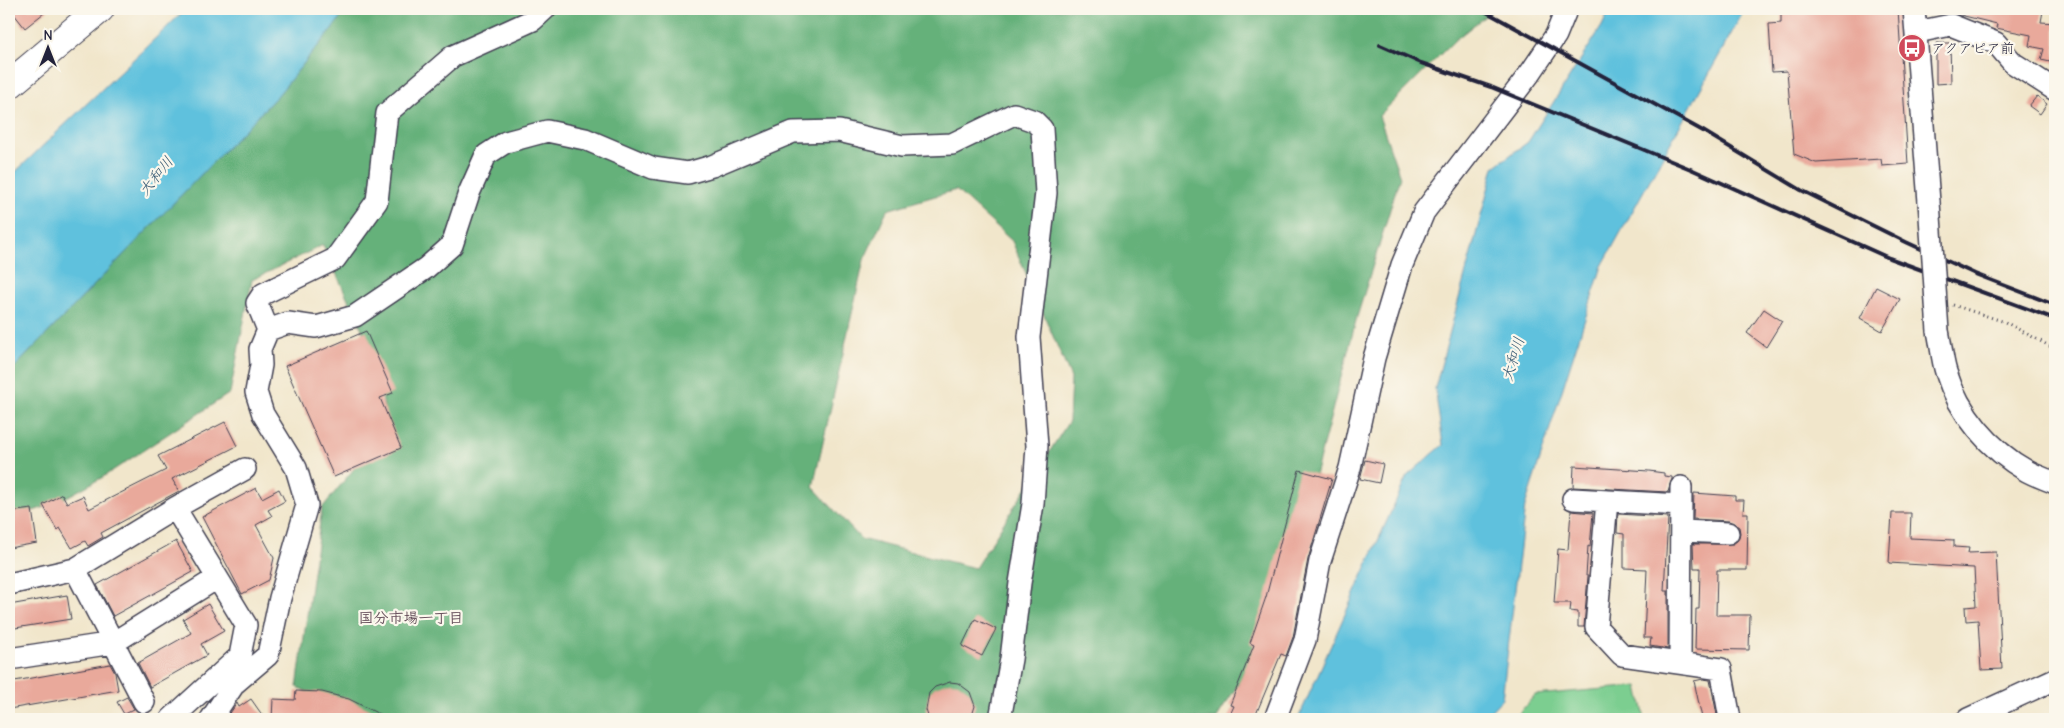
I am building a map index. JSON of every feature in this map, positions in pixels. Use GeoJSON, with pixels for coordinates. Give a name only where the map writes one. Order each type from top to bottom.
{"type":"FeatureCollection","features":[{"type":"Feature","properties":{"kind":"main road"},"geometry":{"type":"LineString","coordinates":[[9,85],[100,9]]}},
{"type":"Feature","properties":{"kind":"street"},"geometry":{"type":"LineString","coordinates":[[211,719],[235,683],[268,654],[280,598],[308,505],[296,468],[263,414],[256,392],[261,365],[260,349],[268,330],[257,304],[263,294],[335,260],[377,201],[387,113],[453,56],[533,20],[545,9]]}},
{"type":"Feature","properties":{"kind":"street"},"geometry":{"type":"LineString","coordinates":[[1914,9],[1938,331],[1946,373],[1959,401],[1976,429],[2000,451],[2027,471],[2055,483]]}},
{"type":"Feature","properties":{"kind":"street"},"geometry":{"type":"LineString","coordinates":[[1275,719],[1305,640],[1320,561],[1350,468],[1374,358],[1402,265],[1424,212],[1531,72],[1556,35],[1566,10]]}},
{"type":"Feature","properties":{"kind":"street"},"geometry":{"type":"LineString","coordinates":[[1917,32],[1951,25],[1996,44],[2013,63],[2055,90]]}},
{"type":"Feature","properties":{"kind":"street"},"geometry":{"type":"LineString","coordinates":[[268,330],[288,323],[316,327],[355,316],[426,268],[452,245],[469,193],[486,155],[506,142],[547,131],[584,139],[653,168],[688,173],[712,166],[793,132],[839,131],[902,146],[952,144],[1014,114],[1034,121],[1042,129],[1046,193],[1029,338],[1037,446],[1033,504],[1020,583],[1011,659],[1000,719]]}},
{"type":"Feature","properties":{"kind":"street"},"geometry":{"type":"LineString","coordinates":[[9,584],[75,569],[175,508],[244,470]]}},
{"type":"Feature","properties":{"kind":"street"},"geometry":{"type":"LineString","coordinates":[[1573,499],[1607,501],[1681,496],[1680,662]]}},
{"type":"Feature","properties":{"kind":"street"},"geometry":{"type":"LineString","coordinates":[[1607,501],[1596,627],[1622,654],[1721,669],[1730,719]]}},
{"type":"Feature","properties":{"kind":"street"},"geometry":{"type":"LineString","coordinates":[[171,719],[240,656],[246,626],[175,508]]}},
{"type":"Feature","properties":{"kind":"street"},"geometry":{"type":"LineString","coordinates":[[1681,531],[1728,533]]}},
{"type":"Feature","properties":{"kind":"street"},"geometry":{"type":"LineString","coordinates":[[75,569],[144,702]]}},
{"type":"Feature","properties":{"kind":"street"},"geometry":{"type":"LineString","coordinates":[[9,659],[113,643],[217,578]]}},
{"type":"Feature","properties":{"kind":"street"},"geometry":{"type":"LineString","coordinates":[[1968,719],[2055,679]]}},
{"type":"Feature","properties":{"kind":"path"},"geometry":{"type":"LineString","coordinates":[[1936,300],[2005,322],[2055,349]]}},
{"type":"Feature","properties":{"kind":"green space"},"geometry":{"type":"Polygon","coordinates":[[[348,9],[1494,9],[1455,40],[1379,116],[1400,177],[1357,317],[1275,627],[1216,719],[365,719],[297,687],[322,508],[387,428],[377,362],[323,245],[252,280],[230,393],[103,477],[54,504],[9,519],[9,373],[278,95],[348,9]],[[956,190],[887,210],[864,260],[813,487],[861,539],[975,568],[1069,421],[1071,378],[1012,241],[956,190]]]}},
{"type":"Feature","properties":{"kind":"green space"},"geometry":{"type":"Polygon","coordinates":[[[1638,686],[1645,719],[1514,719],[1535,695],[1638,686]]]}},
{"type":"Feature","properties":{"kind":"water","name":"大和川"},"geometry":{"type":"Polygon","coordinates":[[[186,9],[348,9],[278,95],[9,373],[9,178],[186,9]]]}},
{"type":"Feature","properties":{"kind":"water","name":"大和川"},"geometry":{"type":"Polygon","coordinates":[[[1610,9],[1745,9],[1602,266],[1525,506],[1502,699],[1483,719],[1298,719],[1407,476],[1443,445],[1435,388],[1494,167],[1528,142],[1602,26],[1610,9]]]}},
{"type":"Feature","properties":{"kind":"building"},"geometry":{"type":"Polygon","coordinates":[[[10,9],[49,9],[25,28],[10,9]]]}},
{"type":"Feature","properties":{"kind":"building"},"geometry":{"type":"Polygon","coordinates":[[[1785,9],[1898,9],[1908,164],[1882,166],[1881,159],[1816,163],[1794,154],[1787,71],[1772,72],[1769,24],[1781,23],[1781,14],[1785,9]]]}},
{"type":"Feature","properties":{"kind":"building"},"geometry":{"type":"Polygon","coordinates":[[[1952,9],[2034,9],[2043,11],[2041,22],[2055,23],[2055,63],[2041,60],[2044,49],[2029,46],[2031,35],[1996,28],[1997,24],[1952,13],[1952,9]]]}},
{"type":"Feature","properties":{"kind":"building"},"geometry":{"type":"Polygon","coordinates":[[[1936,43],[1950,43],[1951,83],[1936,84],[1936,43]]]}},
{"type":"Feature","properties":{"kind":"building"},"geometry":{"type":"Polygon","coordinates":[[[2037,96],[2047,104],[2040,114],[2029,106],[2037,96]]]}},
{"type":"Feature","properties":{"kind":"building"},"geometry":{"type":"Polygon","coordinates":[[[1876,287],[1900,299],[1882,331],[1860,318],[1876,287]]]}},
{"type":"Feature","properties":{"kind":"building"},"geometry":{"type":"Polygon","coordinates":[[[1764,309],[1782,321],[1766,347],[1747,333],[1764,309]]]}},
{"type":"Feature","properties":{"kind":"building"},"geometry":{"type":"Polygon","coordinates":[[[366,331],[393,393],[380,398],[401,448],[334,477],[285,366],[366,331]]]}},
{"type":"Feature","properties":{"kind":"building"},"geometry":{"type":"Polygon","coordinates":[[[225,422],[237,446],[172,479],[179,491],[101,533],[103,537],[88,546],[85,541],[72,548],[60,528],[57,530],[43,505],[62,494],[67,503],[83,496],[89,509],[166,470],[158,456],[225,422]]]}},
{"type":"Feature","properties":{"kind":"building"},"geometry":{"type":"Polygon","coordinates":[[[1365,460],[1383,464],[1379,483],[1360,479],[1365,460]]]}},
{"type":"Feature","properties":{"kind":"building"},"geometry":{"type":"Polygon","coordinates":[[[1574,466],[1649,471],[1664,473],[1664,476],[1672,477],[1672,479],[1668,492],[1573,487],[1574,466]]]}},
{"type":"Feature","properties":{"kind":"building"},"geometry":{"type":"Polygon","coordinates":[[[1299,470],[1332,479],[1308,559],[1293,637],[1286,656],[1281,654],[1254,719],[1228,719],[1234,706],[1230,705],[1254,645],[1250,643],[1266,597],[1299,470]]]}},
{"type":"Feature","properties":{"kind":"building"},"geometry":{"type":"Polygon","coordinates":[[[256,488],[262,498],[279,489],[285,501],[268,510],[272,516],[256,525],[274,558],[269,580],[242,594],[202,517],[256,488]]]}},
{"type":"Feature","properties":{"kind":"building"},"geometry":{"type":"Polygon","coordinates":[[[1694,493],[1735,496],[1735,500],[1744,500],[1743,513],[1748,513],[1747,570],[1717,570],[1716,615],[1750,615],[1749,650],[1695,649],[1696,609],[1699,609],[1700,568],[1694,568],[1693,544],[1733,544],[1738,540],[1740,533],[1739,527],[1729,521],[1693,519],[1694,493]]]}},
{"type":"Feature","properties":{"kind":"building"},"geometry":{"type":"Polygon","coordinates":[[[32,509],[37,543],[9,548],[9,512],[32,509]]]}},
{"type":"Feature","properties":{"kind":"building"},"geometry":{"type":"Polygon","coordinates":[[[1571,511],[1593,513],[1590,547],[1588,546],[1584,627],[1578,627],[1578,612],[1570,611],[1571,603],[1554,603],[1558,549],[1568,550],[1571,511]]]}},
{"type":"Feature","properties":{"kind":"building"},"geometry":{"type":"Polygon","coordinates":[[[1892,513],[1911,513],[1910,538],[1954,540],[1954,547],[1969,548],[1968,553],[1996,552],[2002,669],[1981,670],[1978,620],[1966,621],[1965,607],[1976,606],[1974,568],[1889,563],[1892,513]]]}},
{"type":"Feature","properties":{"kind":"building"},"geometry":{"type":"Polygon","coordinates":[[[1618,514],[1668,517],[1664,591],[1668,591],[1668,649],[1650,646],[1651,638],[1644,638],[1647,569],[1624,568],[1624,534],[1617,533],[1618,514]]]}},
{"type":"Feature","properties":{"kind":"building"},"geometry":{"type":"Polygon","coordinates":[[[176,541],[193,572],[113,616],[97,585],[176,541]]]}},
{"type":"Feature","properties":{"kind":"building"},"geometry":{"type":"Polygon","coordinates":[[[67,595],[71,619],[9,629],[9,605],[67,595]]]}},
{"type":"Feature","properties":{"kind":"building"},"geometry":{"type":"Polygon","coordinates":[[[208,604],[224,631],[201,644],[207,655],[150,687],[138,663],[191,633],[183,619],[208,604]]]}},
{"type":"Feature","properties":{"kind":"building"},"geometry":{"type":"Polygon","coordinates":[[[975,619],[996,629],[982,656],[962,646],[975,619]]]}},
{"type":"Feature","properties":{"kind":"building"},"geometry":{"type":"Polygon","coordinates":[[[110,664],[115,673],[118,690],[9,709],[9,682],[110,664]]]}},
{"type":"Feature","properties":{"kind":"building"},"geometry":{"type":"Polygon","coordinates":[[[1710,680],[1717,715],[1702,718],[1694,681],[1710,680]]]}},
{"type":"Feature","properties":{"kind":"building"},"geometry":{"type":"Polygon","coordinates":[[[950,682],[958,683],[970,692],[975,706],[971,719],[929,719],[926,710],[929,693],[935,687],[950,682]]]}},
{"type":"Feature","properties":{"kind":"building"},"geometry":{"type":"Polygon","coordinates":[[[296,691],[322,692],[349,699],[389,719],[272,719],[273,699],[295,700],[296,691]]]}},
{"type":"Feature","properties":{"kind":"building"},"geometry":{"type":"Polygon","coordinates":[[[127,697],[134,709],[124,714],[117,702],[127,697]]]}},
{"type":"Feature","properties":{"kind":"building"},"geometry":{"type":"Polygon","coordinates":[[[251,699],[265,719],[226,719],[237,703],[239,707],[251,699]]]}},
{"type":"Feature","properties":{"kind":"railway"},"geometry":{"type":"LineString","coordinates":[[1481,9],[1703,131],[1801,190],[1975,274],[2055,305]]}},
{"type":"Feature","properties":{"kind":"railway"},"geometry":{"type":"LineString","coordinates":[[1380,45],[1421,63],[1491,87],[1693,170],[1889,258],[2055,319]]}},
{"type":"Feature","properties":{"kind":"place","name":"アクアピア前"},"geometry":{"type":"Point","coordinates":[1912,48]}},
{"type":"Feature","properties":{"kind":"district","name":"国分市場一丁目"},"geometry":{"type":"Point","coordinates":[411,618]}}]}
